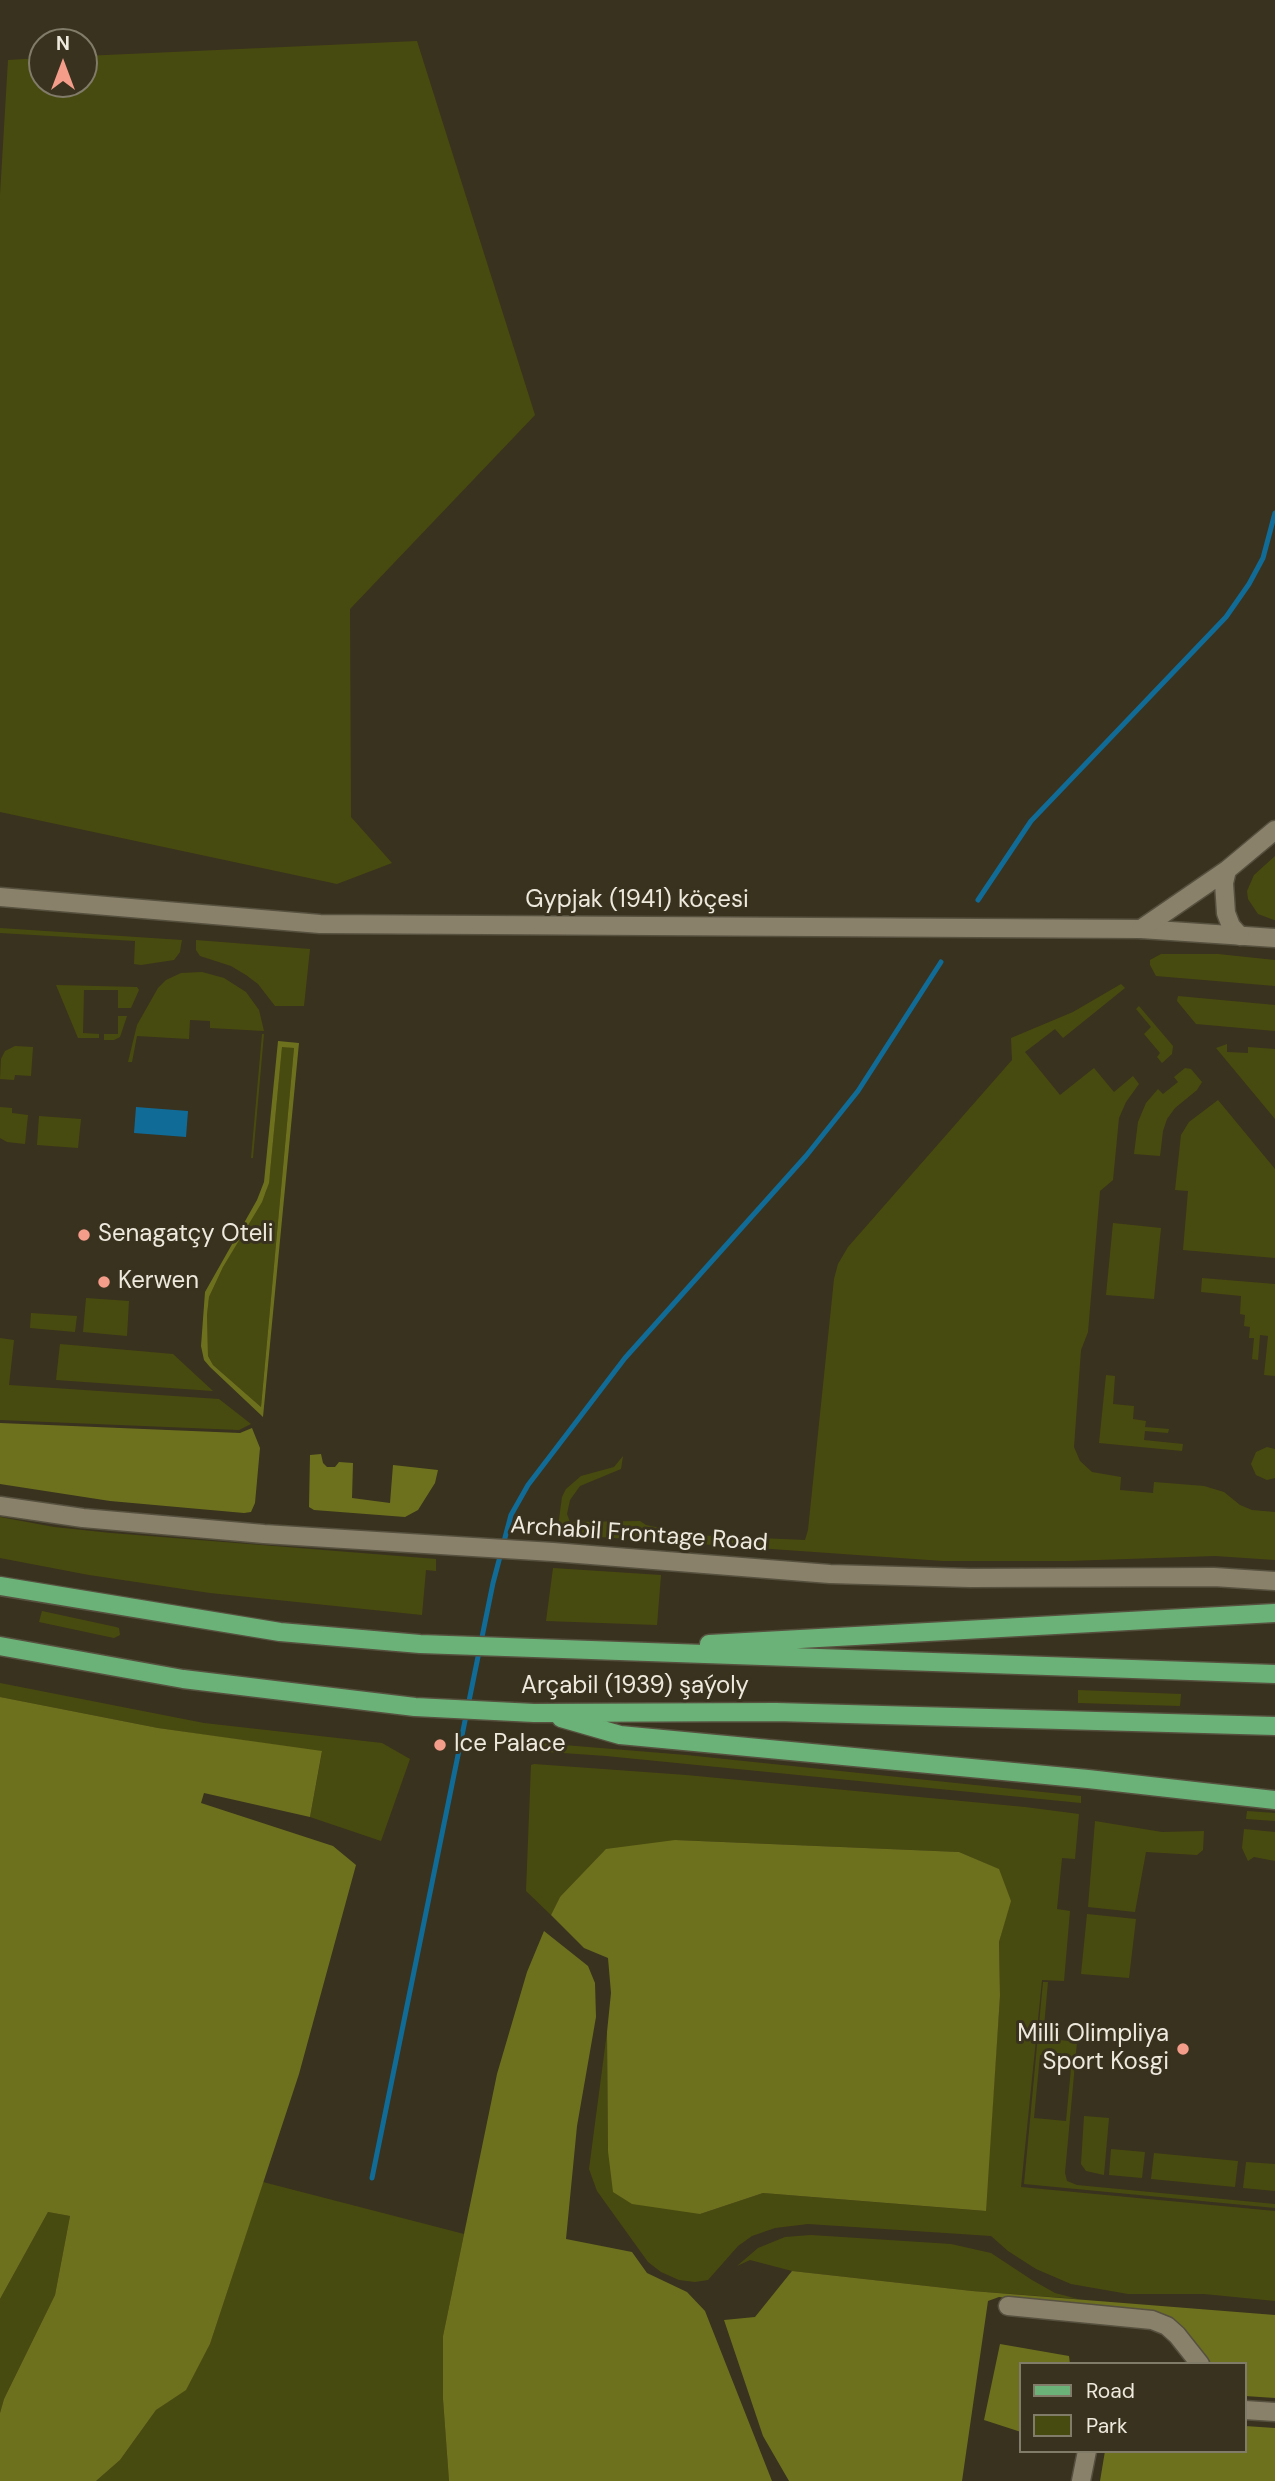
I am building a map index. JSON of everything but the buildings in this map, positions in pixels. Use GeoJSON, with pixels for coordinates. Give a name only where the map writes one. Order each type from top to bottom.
{"type":"FeatureCollection","features":[{"type":"Feature","properties":{"kind":"main road","name":"Arçabil (1939) şaýoly"},"geometry":{"type":"LineString","coordinates":[[0,1586],[280,1632],[420,1644],[1275,1674]]}},
{"type":"Feature","properties":{"kind":"main road"},"geometry":{"type":"LineString","coordinates":[[547,1650],[778,1642],[1275,1613]]}},
{"type":"Feature","properties":{"kind":"main road","name":"Arçabil (1939) şaýoly"},"geometry":{"type":"LineString","coordinates":[[0,1646],[183,1679],[415,1707],[538,1713],[776,1712],[1275,1726]]}},
{"type":"Feature","properties":{"kind":"main road"},"geometry":{"type":"LineString","coordinates":[[538,1713],[620,1735],[1087,1779],[1275,1800]]}},
{"type":"Feature","properties":{"kind":"street"},"geometry":{"type":"LineString","coordinates":[[1140,929],[1227,870],[1275,830]]}},
{"type":"Feature","properties":{"kind":"street"},"geometry":{"type":"LineString","coordinates":[[1227,870],[1224,883],[1226,913],[1231,926],[1240,936]]}},
{"type":"Feature","properties":{"kind":"street","name":"Gypjak (1941) köçesi"},"geometry":{"type":"LineString","coordinates":[[0,897],[320,924],[1140,929],[1275,938]]}},
{"type":"Feature","properties":{"kind":"street","name":"Archabil Frontage Road"},"geometry":{"type":"LineString","coordinates":[[0,1506],[83,1518],[264,1534],[553,1552],[830,1574],[970,1578],[1214,1577],[1275,1581]]}},
{"type":"Feature","properties":{"kind":"street"},"geometry":{"type":"LineString","coordinates":[[1008,2306],[1152,2320],[1167,2326],[1177,2335],[1198,2362]]}},
{"type":"Feature","properties":{"kind":"street"},"geometry":{"type":"LineString","coordinates":[[1247,2410],[1275,2412]]}},
{"type":"Feature","properties":{"kind":"street"},"geometry":{"type":"LineString","coordinates":[[1081,2481],[1087,2453]]}},
{"type":"Feature","properties":{"kind":"green space"},"geometry":{"type":"Polygon","coordinates":[[[417,41],[535,415],[350,609],[351,817],[392,863],[337,884],[0,812],[0,195],[8,60],[28,59],[28,98],[98,98],[98,55],[417,41]]]}},
{"type":"Feature","properties":{"kind":"green space"},"geometry":{"type":"Polygon","coordinates":[[[1275,856],[1274,920],[1258,914],[1248,899],[1247,891],[1254,875],[1275,856]]]}},
{"type":"Feature","properties":{"kind":"green space"},"geometry":{"type":"Polygon","coordinates":[[[0,928],[182,940],[180,952],[174,960],[141,965],[134,964],[135,941],[0,933],[0,928]]]}},
{"type":"Feature","properties":{"kind":"green space"},"geometry":{"type":"Polygon","coordinates":[[[196,940],[310,949],[304,1006],[275,1006],[258,984],[246,975],[231,966],[200,956],[196,950],[196,940]]]}},
{"type":"Feature","properties":{"kind":"green space"},"geometry":{"type":"Polygon","coordinates":[[[1161,954],[1218,954],[1275,960],[1275,986],[1156,976],[1150,960],[1161,954]]]}},
{"type":"Feature","properties":{"kind":"green space"},"geometry":{"type":"Polygon","coordinates":[[[202,972],[224,978],[246,992],[259,1010],[264,1031],[210,1028],[210,1021],[190,1020],[189,1039],[137,1036],[132,1062],[128,1062],[137,1025],[158,988],[166,980],[181,973],[202,972]]]}},
{"type":"Feature","properties":{"kind":"green space"},"geometry":{"type":"Polygon","coordinates":[[[1121,984],[1125,988],[1063,1038],[1055,1029],[1025,1052],[1060,1095],[1094,1068],[1114,1092],[1133,1076],[1139,1084],[1119,1118],[1113,1180],[1100,1191],[1088,1332],[1081,1350],[1074,1447],[1080,1461],[1092,1472],[1121,1477],[1120,1490],[1153,1493],[1154,1482],[1204,1486],[1224,1492],[1240,1505],[1252,1510],[1275,1512],[1275,1560],[1215,1556],[1068,1561],[943,1561],[557,1534],[562,1497],[566,1489],[581,1476],[614,1467],[623,1456],[621,1469],[580,1486],[570,1500],[567,1514],[570,1522],[640,1521],[646,1525],[692,1535],[805,1540],[834,1279],[838,1264],[848,1247],[1012,1060],[1011,1038],[1073,1012],[1121,984]]]}},
{"type":"Feature","properties":{"kind":"green space"},"geometry":{"type":"Polygon","coordinates":[[[56,985],[137,987],[139,990],[131,1008],[118,1008],[118,990],[84,990],[83,1033],[99,1034],[99,1038],[78,1038],[56,985]]]}},
{"type":"Feature","properties":{"kind":"green space"},"geometry":{"type":"Polygon","coordinates":[[[1178,996],[1275,1005],[1275,1031],[1196,1024],[1177,1001],[1178,996]]]}},
{"type":"Feature","properties":{"kind":"green space"},"geometry":{"type":"Polygon","coordinates":[[[1139,1006],[1173,1046],[1172,1054],[1162,1063],[1157,1057],[1160,1053],[1144,1034],[1151,1027],[1136,1009],[1139,1006]]]}},
{"type":"Feature","properties":{"kind":"green space"},"geometry":{"type":"Polygon","coordinates":[[[118,1016],[127,1016],[120,1037],[104,1040],[104,1034],[118,1034],[118,1016]]]}},
{"type":"Feature","properties":{"kind":"green space"},"geometry":{"type":"Polygon","coordinates":[[[262,1034],[264,1034],[251,1158],[262,1034]]]}},
{"type":"Feature","properties":{"kind":"green space"},"geometry":{"type":"Polygon","coordinates":[[[1227,1044],[1227,1052],[1248,1053],[1248,1047],[1275,1049],[1275,1119],[1216,1048],[1227,1044]]]}},
{"type":"Feature","properties":{"kind":"green space"},"geometry":{"type":"Polygon","coordinates":[[[15,1046],[33,1047],[31,1076],[15,1075],[14,1080],[0,1079],[1,1059],[5,1051],[15,1046]]]}},
{"type":"Feature","properties":{"kind":"green space"},"geometry":{"type":"Polygon","coordinates":[[[282,1046],[294,1048],[261,1407],[213,1365],[208,1356],[207,1315],[209,1297],[223,1267],[266,1192],[282,1046]]]}},
{"type":"Feature","properties":{"kind":"green space"},"geometry":{"type":"Polygon","coordinates":[[[1185,1068],[1191,1069],[1202,1082],[1167,1119],[1160,1156],[1134,1154],[1138,1122],[1146,1103],[1158,1089],[1163,1094],[1178,1082],[1174,1077],[1185,1068]]]}},
{"type":"Feature","properties":{"kind":"green space"},"geometry":{"type":"Polygon","coordinates":[[[1218,1100],[1275,1169],[1275,1258],[1183,1250],[1188,1191],[1175,1190],[1181,1135],[1189,1122],[1218,1100]]]}},
{"type":"Feature","properties":{"kind":"green space"},"geometry":{"type":"Polygon","coordinates":[[[0,1107],[12,1108],[12,1113],[28,1115],[25,1144],[7,1142],[0,1138],[0,1107]]]}},
{"type":"Feature","properties":{"kind":"green space"},"geometry":{"type":"Polygon","coordinates":[[[39,1116],[81,1119],[78,1148],[37,1145],[39,1116]]]}},
{"type":"Feature","properties":{"kind":"green space"},"geometry":{"type":"Polygon","coordinates":[[[1113,1223],[1161,1228],[1154,1299],[1106,1295],[1113,1223]]]}},
{"type":"Feature","properties":{"kind":"green space"},"geometry":{"type":"Polygon","coordinates":[[[1202,1278],[1275,1284],[1275,1376],[1264,1375],[1268,1336],[1260,1335],[1258,1360],[1252,1359],[1254,1338],[1249,1338],[1250,1327],[1244,1326],[1245,1315],[1240,1314],[1241,1296],[1201,1292],[1202,1278]]]}},
{"type":"Feature","properties":{"kind":"green space"},"geometry":{"type":"Polygon","coordinates":[[[86,1298],[129,1301],[127,1336],[83,1332],[86,1298]]]}},
{"type":"Feature","properties":{"kind":"green space"},"geometry":{"type":"Polygon","coordinates":[[[31,1313],[77,1316],[75,1332],[30,1328],[31,1313]]]}},
{"type":"Feature","properties":{"kind":"green space"},"geometry":{"type":"Polygon","coordinates":[[[0,1338],[14,1340],[9,1385],[219,1399],[251,1424],[239,1430],[0,1420],[0,1338]]]}},
{"type":"Feature","properties":{"kind":"green space"},"geometry":{"type":"Polygon","coordinates":[[[60,1344],[173,1354],[213,1391],[56,1380],[60,1344]]]}},
{"type":"Feature","properties":{"kind":"green space"},"geometry":{"type":"Polygon","coordinates":[[[1106,1375],[1115,1376],[1113,1404],[1134,1406],[1133,1419],[1146,1421],[1145,1427],[1169,1429],[1168,1433],[1145,1431],[1144,1440],[1183,1444],[1182,1451],[1099,1443],[1106,1375]]]}},
{"type":"Feature","properties":{"kind":"green space"},"geometry":{"type":"Polygon","coordinates":[[[1267,1447],[1275,1449],[1275,1478],[1267,1480],[1256,1475],[1251,1464],[1256,1452],[1267,1447]]]}},
{"type":"Feature","properties":{"kind":"green space"},"geometry":{"type":"Polygon","coordinates":[[[0,1517],[54,1527],[111,1533],[436,1559],[436,1571],[426,1570],[422,1615],[210,1593],[89,1575],[0,1558],[0,1517]]]}},
{"type":"Feature","properties":{"kind":"green space"},"geometry":{"type":"Polygon","coordinates":[[[553,1568],[661,1575],[657,1625],[546,1621],[553,1568]]]}},
{"type":"Feature","properties":{"kind":"green space"},"geometry":{"type":"Polygon","coordinates":[[[42,1611],[116,1627],[119,1628],[120,1635],[114,1638],[39,1622],[42,1611]]]}},
{"type":"Feature","properties":{"kind":"green space"},"geometry":{"type":"Polygon","coordinates":[[[0,1683],[204,1723],[382,1743],[410,1759],[381,1841],[310,1817],[322,1752],[158,1728],[0,1697],[0,1683]]]}},
{"type":"Feature","properties":{"kind":"green space"},"geometry":{"type":"Polygon","coordinates":[[[1078,1690],[1181,1694],[1180,1706],[1078,1703],[1078,1690]]]}},
{"type":"Feature","properties":{"kind":"green space"},"geometry":{"type":"Polygon","coordinates":[[[515,1741],[686,1755],[1081,1796],[1081,1803],[534,1751],[516,1744],[515,1741]]]}},
{"type":"Feature","properties":{"kind":"green space"},"geometry":{"type":"Polygon","coordinates":[[[531,1765],[686,1775],[1079,1814],[1075,1859],[1062,1858],[1057,1909],[1070,1911],[1064,1981],[1042,1980],[1021,2187],[1275,2211],[1275,2301],[1204,2294],[1128,2294],[1071,2284],[1036,2269],[991,2236],[808,2224],[775,2228],[752,2236],[738,2246],[708,2280],[679,2280],[661,2272],[648,2262],[597,2191],[589,2169],[607,2032],[608,2151],[700,2214],[763,2193],[985,2211],[1000,1996],[999,1942],[1010,1901],[998,1869],[959,1852],[676,1840],[560,1897],[551,1915],[526,1891],[531,1765]]]}},
{"type":"Feature","properties":{"kind":"green space"},"geometry":{"type":"Polygon","coordinates":[[[1247,1811],[1275,1813],[1275,1821],[1246,1819],[1247,1811]]]}},
{"type":"Feature","properties":{"kind":"green space"},"geometry":{"type":"Polygon","coordinates":[[[1095,1821],[1162,1832],[1204,1831],[1203,1850],[1197,1855],[1146,1852],[1135,1912],[1088,1907],[1095,1821]]]}},
{"type":"Feature","properties":{"kind":"green space"},"geometry":{"type":"Polygon","coordinates":[[[1244,1829],[1275,1832],[1275,1861],[1254,1857],[1248,1861],[1242,1848],[1244,1829]]]}},
{"type":"Feature","properties":{"kind":"green space"},"geometry":{"type":"Polygon","coordinates":[[[1087,1914],[1136,1919],[1129,1978],[1081,1974],[1087,1914]]]}},
{"type":"Feature","properties":{"kind":"green space"},"geometry":{"type":"Polygon","coordinates":[[[1043,1982],[1048,1982],[1043,2038],[1077,2042],[1065,2173],[1067,2181],[1077,2185],[1275,2204],[1275,2208],[1024,2184],[1043,1982]],[[1040,2055],[1034,2118],[1066,2121],[1072,2058],[1040,2055]]]}},
{"type":"Feature","properties":{"kind":"green space"},"geometry":{"type":"Polygon","coordinates":[[[1084,2116],[1109,2118],[1104,2175],[1086,2171],[1081,2164],[1084,2116]]]}},
{"type":"Feature","properties":{"kind":"green space"},"geometry":{"type":"Polygon","coordinates":[[[1111,2149],[1145,2152],[1142,2178],[1109,2175],[1111,2149]]]}},
{"type":"Feature","properties":{"kind":"green space"},"geometry":{"type":"Polygon","coordinates":[[[1154,2153],[1238,2161],[1235,2187],[1151,2179],[1154,2153]]]}},
{"type":"Feature","properties":{"kind":"green space"},"geometry":{"type":"Polygon","coordinates":[[[1246,2162],[1275,2164],[1275,2191],[1243,2188],[1246,2162]]]}},
{"type":"Feature","properties":{"kind":"green space"},"geometry":{"type":"Polygon","coordinates":[[[263,2182],[464,2234],[443,2336],[443,2399],[449,2481],[96,2481],[120,2460],[156,2410],[186,2389],[210,2344],[263,2182]]]}},
{"type":"Feature","properties":{"kind":"green space"},"geometry":{"type":"Polygon","coordinates":[[[48,2212],[70,2216],[55,2295],[4,2399],[0,2413],[0,2299],[48,2212]]]}},
{"type":"Feature","properties":{"kind":"green space"},"geometry":{"type":"Polygon","coordinates":[[[811,2235],[951,2244],[991,2253],[1055,2293],[1078,2299],[972,2291],[792,2271],[750,2260],[737,2266],[758,2248],[785,2237],[811,2235]]]}},
{"type":"Feature","properties":{"kind":"shaded area"},"geometry":{"type":"Polygon","coordinates":[[[278,1041],[299,1043],[263,1417],[210,1367],[204,1360],[201,1346],[205,1292],[257,1200],[264,1182],[278,1041]],[[282,1047],[269,1183],[262,1202],[223,1267],[209,1297],[207,1315],[208,1356],[213,1365],[261,1407],[294,1048],[282,1047]]]}},
{"type":"Feature","properties":{"kind":"shaded area"},"geometry":{"type":"Polygon","coordinates":[[[0,1423],[240,1433],[252,1428],[260,1448],[255,1503],[251,1512],[244,1513],[110,1501],[0,1484],[0,1423]]]}},
{"type":"Feature","properties":{"kind":"shaded area"},"geometry":{"type":"Polygon","coordinates":[[[321,1454],[327,1467],[335,1467],[339,1462],[353,1463],[352,1498],[390,1503],[393,1465],[438,1470],[435,1483],[418,1510],[405,1517],[314,1510],[309,1507],[310,1455],[321,1454]]]}},
{"type":"Feature","properties":{"kind":"shaded area"},"geometry":{"type":"Polygon","coordinates":[[[0,1697],[158,1728],[322,1751],[310,1817],[204,1793],[201,1803],[333,1846],[356,1865],[299,2074],[210,2344],[186,2390],[156,2410],[120,2460],[96,2481],[0,2481],[0,2413],[4,2399],[55,2295],[70,2216],[48,2212],[0,2299],[0,1697]]]}},
{"type":"Feature","properties":{"kind":"shaded area"},"geometry":{"type":"Polygon","coordinates":[[[675,1840],[959,1852],[999,1869],[1011,1901],[999,1942],[1000,1996],[986,2211],[763,2193],[700,2214],[632,2204],[613,2192],[608,2151],[607,2032],[611,1993],[608,1958],[584,1948],[551,1915],[560,1897],[606,1849],[675,1840]]]}},
{"type":"Feature","properties":{"kind":"shaded area"},"geometry":{"type":"Polygon","coordinates":[[[544,1931],[588,1966],[595,1983],[596,2017],[577,2126],[566,2239],[632,2252],[647,2273],[687,2292],[705,2311],[772,2481],[449,2481],[443,2399],[443,2336],[497,2074],[527,1972],[544,1931]]]}},
{"type":"Feature","properties":{"kind":"shaded area"},"geometry":{"type":"Polygon","coordinates":[[[792,2271],[972,2291],[1275,2315],[1275,2398],[1247,2396],[1247,2362],[1205,2362],[1142,2312],[999,2297],[988,2301],[962,2481],[789,2481],[763,2436],[724,2320],[755,2317],[792,2271]]]}},
{"type":"Feature","properties":{"kind":"shaded area"},"geometry":{"type":"Polygon","coordinates":[[[1000,2344],[1069,2356],[1070,2362],[1020,2362],[1020,2432],[984,2420],[1000,2344]]]}},
{"type":"Feature","properties":{"kind":"shaded area"},"geometry":{"type":"Polygon","coordinates":[[[1247,2426],[1275,2428],[1275,2481],[1100,2481],[1105,2453],[1247,2453],[1247,2426]]]}},
{"type":"Feature","properties":{"kind":"water"},"geometry":{"type":"Polygon","coordinates":[[[136,1107],[188,1111],[186,1137],[134,1133],[136,1107]]]}},
{"type":"Feature","properties":{"kind":"waterway"},"geometry":{"type":"LineString","coordinates":[[978,900],[1031,821],[1226,617],[1263,558],[1275,513]]}},
{"type":"Feature","properties":{"kind":"waterway"},"geometry":{"type":"LineString","coordinates":[[372,2178],[493,1583],[511,1515],[528,1485],[625,1358],[806,1156],[858,1091],[941,962]]}},
{"type":"Feature","properties":{"kind":"place","name":"Senagatçy Oteli"},"geometry":{"type":"Point","coordinates":[84,1235]}},
{"type":"Feature","properties":{"kind":"place","name":"Kerwen"},"geometry":{"type":"Point","coordinates":[104,1282]}},
{"type":"Feature","properties":{"kind":"place","name":"Ice Palace"},"geometry":{"type":"Point","coordinates":[440,1745]}},
{"type":"Feature","properties":{"kind":"place","name":"Milli Olimpliya Sport Kosgi"},"geometry":{"type":"Point","coordinates":[1183,2049]}}]}
